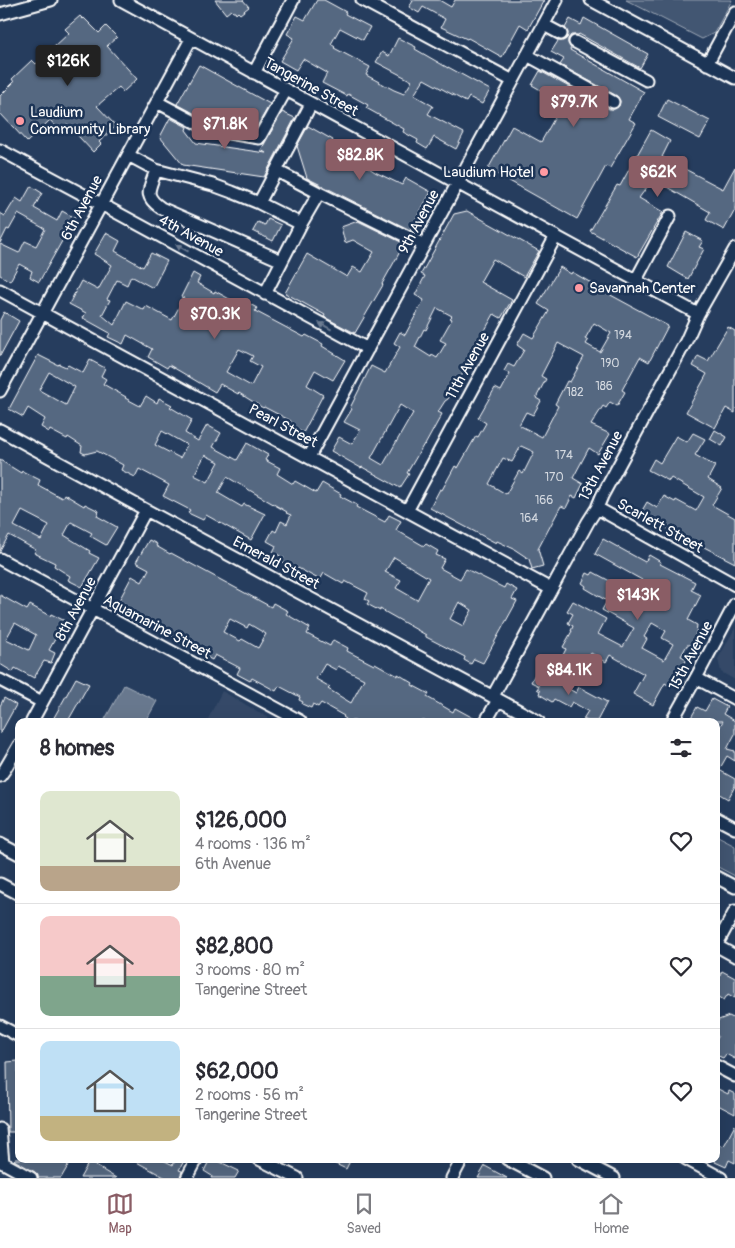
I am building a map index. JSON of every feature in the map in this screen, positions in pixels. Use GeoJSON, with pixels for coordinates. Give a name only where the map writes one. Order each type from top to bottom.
{"type":"FeatureCollection","features":[{"type":"Feature","properties":{"kind":"street"},"geometry":{"type":"LineString","coordinates":[[0,14],[33,2],[51,0]]}},
{"type":"Feature","properties":{"kind":"street","name":"Tangerine Street"},"geometry":{"type":"LineString","coordinates":[[121,0],[698,314]]}},
{"type":"Feature","properties":{"kind":"street"},"geometry":{"type":"LineString","coordinates":[[254,73],[293,0]]}},
{"type":"Feature","properties":{"kind":"street"},"geometry":{"type":"LineString","coordinates":[[362,0],[513,81]]}},
{"type":"Feature","properties":{"kind":"street","name":"9th Avenue"},"geometry":{"type":"LineString","coordinates":[[309,457],[557,0]]}},
{"type":"Feature","properties":{"kind":"street"},"geometry":{"type":"LineString","coordinates":[[591,0],[735,78]]}},
{"type":"Feature","properties":{"kind":"street"},"geometry":{"type":"LineString","coordinates":[[707,64],[735,12]]}},
{"type":"Feature","properties":{"kind":"street"},"geometry":{"type":"LineString","coordinates":[[544,25],[561,34]]}},
{"type":"Feature","properties":{"kind":"street","name":"6th Avenue"},"geometry":{"type":"LineString","coordinates":[[0,391],[191,39]]}},
{"type":"Feature","properties":{"kind":"street"},"geometry":{"type":"LineString","coordinates":[[574,42],[646,80]]}},
{"type":"Feature","properties":{"kind":"street"},"geometry":{"type":"LineString","coordinates":[[527,55],[612,102]]}},
{"type":"Feature","properties":{"kind":"street"},"geometry":{"type":"LineString","coordinates":[[157,102],[210,130],[259,138],[286,90]]}},
{"type":"Feature","properties":{"kind":"street"},"geometry":{"type":"LineString","coordinates":[[260,203],[311,104]]}},
{"type":"Feature","properties":{"kind":"street","name":"4th Avenue"},"geometry":{"type":"LineString","coordinates":[[0,150],[368,350]]}},
{"type":"Feature","properties":{"kind":"street"},"geometry":{"type":"LineString","coordinates":[[128,155],[156,170],[212,185],[260,203],[301,224]]}},
{"type":"Feature","properties":{"kind":"street"},"geometry":{"type":"LineString","coordinates":[[156,170],[149,192],[153,202],[162,208],[282,261]]}},
{"type":"Feature","properties":{"kind":"street"},"geometry":{"type":"LineString","coordinates":[[277,171],[424,245]]}},
{"type":"Feature","properties":{"kind":"street"},"geometry":{"type":"LineString","coordinates":[[265,294],[319,193]]}},
{"type":"Feature","properties":{"kind":"street"},"geometry":{"type":"LineString","coordinates":[[636,280],[670,216]]}},
{"type":"Feature","properties":{"kind":"street","name":"11th Avenue"},"geometry":{"type":"LineString","coordinates":[[407,511],[556,236]]}},
{"type":"Feature","properties":{"kind":"street","name":"13th Avenue"},"geometry":{"type":"LineString","coordinates":[[487,718],[495,698],[551,589],[597,508],[686,341],[698,314],[735,249]]}},
{"type":"Feature","properties":{"kind":"street","name":"Pearl Street"},"geometry":{"type":"LineString","coordinates":[[0,290],[551,589]]}},
{"type":"Feature","properties":{"kind":"street","name":"Emerald Street"},"geometry":{"type":"LineString","coordinates":[[0,430],[532,718]]}},
{"type":"Feature","properties":{"kind":"street","name":"Scarlett Street"},"geometry":{"type":"LineString","coordinates":[[597,508],[735,585]]}},
{"type":"Feature","properties":{"kind":"street","name":"8th Avenue"},"geometry":{"type":"LineString","coordinates":[[34,718],[146,510]]}},
{"type":"Feature","properties":{"kind":"street","name":"Aquamarine Street"},"geometry":{"type":"LineString","coordinates":[[0,560],[294,718]]}},
{"type":"Feature","properties":{"kind":"street","name":"15th Avenue"},"geometry":{"type":"LineString","coordinates":[[674,718],[735,604]]}},
{"type":"Feature","properties":{"kind":"street"},"geometry":{"type":"LineString","coordinates":[[696,678],[735,699]]}},
{"type":"Feature","properties":{"kind":"street"},"geometry":{"type":"LineString","coordinates":[[0,680],[42,702]]}},
{"type":"Feature","properties":{"kind":"street"},"geometry":{"type":"LineString","coordinates":[[0,776],[15,752]]}},
{"type":"Feature","properties":{"kind":"street"},"geometry":{"type":"LineString","coordinates":[[720,820],[735,828]]}},
{"type":"Feature","properties":{"kind":"street"},"geometry":{"type":"LineString","coordinates":[[0,844],[15,852]]}},
{"type":"Feature","properties":{"kind":"street"},"geometry":{"type":"LineString","coordinates":[[720,879],[735,887]]}},
{"type":"Feature","properties":{"kind":"street"},"geometry":{"type":"LineString","coordinates":[[0,884],[15,892]]}},
{"type":"Feature","properties":{"kind":"street"},"geometry":{"type":"LineString","coordinates":[[720,939],[735,911]]}},
{"type":"Feature","properties":{"kind":"street"},"geometry":{"type":"LineString","coordinates":[[720,948],[735,956]]}},
{"type":"Feature","properties":{"kind":"street"},"geometry":{"type":"LineString","coordinates":[[0,1026],[15,1034]]}},
{"type":"Feature","properties":{"kind":"street"},"geometry":{"type":"LineString","coordinates":[[720,1068],[735,1076]]}},
{"type":"Feature","properties":{"kind":"street"},"geometry":{"type":"LineString","coordinates":[[0,1129],[1,1162],[31,1178]]}},
{"type":"Feature","properties":{"kind":"street"},"geometry":{"type":"LineString","coordinates":[[187,1178],[195,1163]]}},
{"type":"Feature","properties":{"kind":"street"},"geometry":{"type":"LineString","coordinates":[[267,1163],[297,1178]]}},
{"type":"Feature","properties":{"kind":"street"},"geometry":{"type":"LineString","coordinates":[[452,1178],[460,1163]]}},
{"type":"Feature","properties":{"kind":"street"},"geometry":{"type":"LineString","coordinates":[[515,1163],[543,1178]]}},
{"type":"Feature","properties":{"kind":"street"},"geometry":{"type":"LineString","coordinates":[[586,1163],[614,1178]]}},
{"type":"Feature","properties":{"kind":"street"},"geometry":{"type":"LineString","coordinates":[[693,1163],[721,1178]]}},
{"type":"Feature","properties":{"kind":"shaded area"},"geometry":{"type":"Polygon","coordinates":[[[626,0],[732,0],[714,33],[702,39],[626,0]]]}},
{"type":"Feature","properties":{"kind":"shaded area"},"geometry":{"type":"Polygon","coordinates":[[[735,628],[735,680],[721,672],[718,659],[735,628]]]}},
{"type":"Feature","properties":{"kind":"shaded area"},"geometry":{"type":"Polygon","coordinates":[[[124,685],[157,701],[148,718],[106,718],[124,685]]]}},
{"type":"Feature","properties":{"kind":"shaded area"},"geometry":{"type":"Polygon","coordinates":[[[222,691],[269,718],[208,718],[222,691]]]}},
{"type":"Feature","properties":{"kind":"shaded area"},"geometry":{"type":"Polygon","coordinates":[[[720,838],[735,846],[735,876],[720,868],[720,838]]]}},
{"type":"Feature","properties":{"kind":"building"},"geometry":{"type":"Polygon","coordinates":[[[215,0],[243,0],[249,7],[240,14],[238,12],[236,14],[231,10],[226,14],[215,0]]]}},
{"type":"Feature","properties":{"kind":"building"},"geometry":{"type":"Polygon","coordinates":[[[317,0],[324,0],[370,27],[363,40],[340,28],[331,44],[334,48],[370,67],[366,75],[394,90],[404,94],[412,81],[376,62],[382,52],[389,56],[398,38],[416,47],[415,49],[448,68],[490,90],[482,104],[469,97],[466,102],[424,79],[414,95],[433,106],[428,114],[464,133],[456,149],[434,137],[427,149],[417,143],[418,140],[403,132],[404,129],[366,108],[368,105],[322,83],[327,73],[303,59],[296,70],[280,61],[294,38],[287,34],[297,16],[305,20],[317,0]]]}},
{"type":"Feature","properties":{"kind":"building"},"geometry":{"type":"Polygon","coordinates":[[[410,0],[439,0],[451,7],[455,0],[544,0],[528,29],[520,24],[502,57],[468,38],[441,27],[445,19],[423,7],[419,13],[409,7],[413,1],[410,0]]]}},
{"type":"Feature","properties":{"kind":"building"},"geometry":{"type":"Polygon","coordinates":[[[80,16],[99,33],[106,26],[117,37],[107,46],[137,79],[123,92],[119,87],[97,106],[116,126],[99,142],[101,144],[93,152],[67,124],[59,130],[50,120],[27,142],[0,113],[0,96],[14,82],[12,79],[32,60],[36,64],[69,33],[65,29],[80,16]]]}},
{"type":"Feature","properties":{"kind":"building"},"geometry":{"type":"Polygon","coordinates":[[[584,18],[648,54],[640,68],[579,34],[571,35],[568,39],[570,50],[644,92],[629,119],[636,123],[610,168],[606,166],[577,219],[488,169],[512,126],[541,142],[563,103],[532,85],[540,71],[609,109],[619,106],[620,101],[617,96],[560,65],[564,59],[551,52],[558,41],[567,38],[568,33],[565,28],[570,19],[581,25],[584,18]]]}},
{"type":"Feature","properties":{"kind":"building"},"geometry":{"type":"Polygon","coordinates":[[[199,65],[270,104],[255,130],[212,123],[177,104],[199,65]]]}},
{"type":"Feature","properties":{"kind":"building"},"geometry":{"type":"Polygon","coordinates":[[[667,99],[710,121],[700,139],[658,117],[667,99]]]}},
{"type":"Feature","properties":{"kind":"building"},"geometry":{"type":"Polygon","coordinates":[[[282,112],[295,118],[264,177],[183,165],[160,137],[170,118],[187,127],[186,130],[196,143],[266,153],[261,150],[282,112]]]}},
{"type":"Feature","properties":{"kind":"building"},"geometry":{"type":"Polygon","coordinates":[[[308,126],[333,140],[330,146],[375,172],[402,185],[406,178],[431,192],[410,230],[307,178],[297,146],[308,126]]]}},
{"type":"Feature","properties":{"kind":"building"},"geometry":{"type":"Polygon","coordinates":[[[651,130],[670,141],[662,157],[723,189],[735,167],[735,210],[724,230],[706,220],[710,212],[653,179],[639,198],[663,212],[637,257],[590,231],[617,185],[620,186],[651,130]]]}},
{"type":"Feature","properties":{"kind":"building"},"geometry":{"type":"Polygon","coordinates":[[[31,186],[42,193],[34,208],[57,221],[62,211],[75,218],[39,282],[30,277],[32,271],[19,264],[10,281],[0,275],[0,244],[19,253],[25,241],[36,246],[45,229],[18,214],[0,243],[0,213],[5,216],[16,198],[22,202],[31,186]]]}},
{"type":"Feature","properties":{"kind":"building"},"geometry":{"type":"Polygon","coordinates":[[[467,211],[539,251],[524,277],[493,259],[480,282],[512,300],[501,318],[494,314],[465,366],[461,377],[438,412],[442,414],[400,488],[331,451],[339,437],[352,444],[360,430],[344,422],[352,409],[350,408],[371,366],[385,373],[400,347],[394,343],[400,332],[405,335],[424,300],[415,295],[425,276],[421,274],[454,214],[467,211]],[[437,308],[415,347],[431,357],[432,355],[437,358],[446,343],[440,340],[452,316],[437,308]],[[400,405],[371,458],[383,465],[413,413],[400,405]]]}},
{"type":"Feature","properties":{"kind":"building"},"geometry":{"type":"Polygon","coordinates":[[[268,219],[281,225],[273,241],[253,231],[258,222],[265,225],[268,219]]]}},
{"type":"Feature","properties":{"kind":"building"},"geometry":{"type":"Polygon","coordinates":[[[358,221],[403,243],[383,285],[355,333],[285,293],[307,254],[347,277],[353,267],[362,272],[374,252],[353,240],[345,243],[341,227],[358,221]]]}},
{"type":"Feature","properties":{"kind":"building"},"geometry":{"type":"Polygon","coordinates":[[[686,232],[703,241],[699,247],[704,249],[688,279],[668,267],[686,232]]]}},
{"type":"Feature","properties":{"kind":"building"},"geometry":{"type":"Polygon","coordinates":[[[106,233],[120,241],[115,251],[143,267],[151,253],[167,261],[153,288],[131,276],[127,285],[117,280],[107,299],[110,300],[102,315],[114,325],[126,301],[144,310],[146,306],[172,320],[184,298],[181,297],[193,273],[200,277],[197,283],[214,293],[215,291],[242,306],[244,301],[257,308],[255,311],[304,337],[306,335],[323,344],[322,346],[345,360],[333,380],[315,370],[307,385],[323,395],[303,433],[289,425],[291,421],[263,408],[239,393],[220,384],[215,392],[169,365],[167,368],[148,357],[152,349],[127,335],[123,344],[108,337],[110,333],[83,318],[86,313],[69,304],[81,281],[98,290],[112,265],[94,254],[106,233]],[[239,349],[226,372],[251,386],[261,367],[250,361],[253,356],[239,349]]]}},
{"type":"Feature","properties":{"kind":"building"},"geometry":{"type":"Polygon","coordinates":[[[560,267],[668,326],[649,362],[640,357],[622,390],[625,392],[617,406],[610,402],[606,408],[603,406],[591,425],[610,434],[598,454],[589,448],[573,478],[583,484],[576,498],[572,496],[566,508],[561,506],[538,549],[543,566],[532,569],[529,559],[514,549],[497,541],[496,543],[430,508],[455,466],[458,468],[476,436],[478,437],[486,423],[478,418],[495,388],[501,391],[510,374],[504,371],[508,364],[514,367],[524,350],[517,345],[524,333],[533,338],[549,311],[538,304],[560,267]],[[594,323],[585,339],[588,341],[586,344],[600,352],[611,333],[594,323]],[[558,343],[541,376],[546,379],[536,398],[541,401],[533,415],[526,412],[519,425],[542,437],[558,406],[555,404],[567,381],[570,382],[584,357],[558,343]],[[521,446],[512,462],[503,458],[489,484],[506,494],[519,471],[523,474],[534,452],[521,446]]]}},
{"type":"Feature","properties":{"kind":"building"},"geometry":{"type":"Polygon","coordinates":[[[4,312],[19,321],[0,356],[0,320],[4,312]]]}},
{"type":"Feature","properties":{"kind":"building"},"geometry":{"type":"Polygon","coordinates":[[[728,327],[735,331],[735,413],[726,408],[715,428],[686,412],[707,374],[693,366],[698,356],[708,361],[728,327]]]}},
{"type":"Feature","properties":{"kind":"building"},"geometry":{"type":"Polygon","coordinates":[[[38,355],[58,365],[66,367],[68,365],[83,373],[90,360],[105,368],[101,376],[106,379],[103,384],[125,398],[140,406],[146,396],[157,403],[159,398],[192,420],[185,433],[198,441],[207,425],[221,433],[213,447],[237,460],[247,443],[268,455],[265,460],[280,468],[277,474],[293,484],[295,481],[316,493],[322,483],[357,505],[356,507],[385,522],[389,515],[401,521],[396,530],[424,546],[426,544],[438,551],[436,555],[445,559],[440,568],[460,579],[466,569],[504,588],[506,584],[517,590],[512,599],[517,601],[483,663],[474,659],[471,664],[464,660],[465,657],[426,637],[426,635],[380,609],[380,611],[367,604],[369,601],[365,599],[368,593],[345,581],[343,584],[324,573],[320,580],[282,562],[284,558],[273,552],[276,546],[267,541],[273,530],[276,532],[281,521],[287,524],[291,515],[227,477],[218,493],[242,507],[244,504],[265,514],[251,540],[206,515],[203,520],[188,513],[190,510],[163,496],[169,485],[139,469],[135,477],[121,470],[123,465],[97,451],[85,454],[81,452],[82,446],[68,437],[67,439],[41,427],[45,419],[28,408],[23,417],[9,409],[38,355]],[[49,372],[39,390],[66,405],[75,387],[49,372]],[[162,431],[155,445],[180,458],[187,445],[162,431]],[[205,455],[194,475],[208,482],[219,462],[205,455]],[[394,557],[385,572],[401,580],[396,588],[417,600],[429,578],[394,557]],[[459,602],[450,619],[463,626],[472,610],[459,602]]]}},
{"type":"Feature","properties":{"kind":"building"},"geometry":{"type":"Polygon","coordinates":[[[715,430],[727,437],[722,446],[710,439],[715,430]]]}},
{"type":"Feature","properties":{"kind":"building"},"geometry":{"type":"Polygon","coordinates":[[[693,433],[705,439],[695,455],[715,466],[708,479],[722,488],[712,505],[735,518],[735,563],[640,514],[647,502],[657,508],[664,496],[696,511],[704,497],[671,478],[669,481],[648,470],[654,459],[660,463],[676,436],[687,442],[693,433]]]}},
{"type":"Feature","properties":{"kind":"building"},"geometry":{"type":"Polygon","coordinates":[[[0,460],[21,473],[22,471],[40,480],[38,485],[62,498],[64,494],[84,506],[85,504],[99,511],[97,516],[117,527],[106,545],[90,536],[92,533],[71,522],[64,535],[99,558],[82,587],[68,580],[70,576],[54,566],[55,563],[34,553],[36,550],[9,535],[0,551],[0,460]],[[22,511],[14,526],[41,540],[49,525],[22,511]]]}},
{"type":"Feature","properties":{"kind":"building"},"geometry":{"type":"Polygon","coordinates":[[[603,539],[645,562],[649,555],[661,562],[660,564],[695,582],[691,590],[701,595],[688,620],[697,625],[695,642],[693,645],[687,645],[681,656],[687,659],[671,687],[665,683],[653,705],[633,694],[644,674],[610,655],[606,662],[591,653],[583,666],[563,655],[566,649],[563,647],[573,626],[568,623],[573,614],[567,611],[573,601],[606,619],[598,634],[623,647],[634,628],[602,610],[607,601],[585,588],[586,586],[582,583],[587,573],[591,575],[593,572],[634,594],[642,580],[595,554],[603,539]],[[652,623],[644,637],[647,639],[642,648],[664,660],[673,644],[662,638],[666,631],[652,623]]]}},
{"type":"Feature","properties":{"kind":"building"},"geometry":{"type":"Polygon","coordinates":[[[149,540],[170,554],[271,607],[273,603],[288,611],[286,614],[310,628],[307,634],[330,646],[333,640],[348,648],[347,651],[374,665],[375,663],[398,676],[398,674],[413,683],[412,685],[429,694],[427,697],[453,712],[455,708],[473,718],[344,718],[321,703],[318,707],[313,704],[311,708],[302,704],[303,702],[299,700],[300,697],[279,686],[276,691],[252,678],[250,681],[237,674],[240,668],[215,655],[212,660],[151,624],[115,608],[132,576],[142,582],[149,569],[136,562],[149,540]],[[230,619],[223,632],[240,641],[242,639],[258,648],[266,634],[249,624],[247,628],[230,619]],[[325,664],[316,679],[351,703],[364,679],[338,666],[336,670],[325,664]]]}},
{"type":"Feature","properties":{"kind":"building"},"geometry":{"type":"Polygon","coordinates":[[[0,595],[27,610],[30,605],[50,616],[51,614],[65,621],[49,650],[55,653],[51,663],[44,661],[34,678],[15,668],[13,672],[0,664],[0,595]],[[15,623],[6,639],[29,650],[36,635],[15,623]]]}},
{"type":"Feature","properties":{"kind":"building"},"geometry":{"type":"Polygon","coordinates":[[[536,672],[544,676],[545,673],[552,677],[554,674],[561,678],[558,683],[576,693],[579,687],[607,702],[599,718],[584,718],[588,711],[572,702],[569,707],[554,699],[552,702],[539,694],[540,691],[537,689],[539,686],[531,682],[536,672]]]}},
{"type":"Feature","properties":{"kind":"building"},"geometry":{"type":"Polygon","coordinates":[[[76,678],[89,684],[70,718],[54,718],[76,678]]]}},
{"type":"Feature","properties":{"kind":"building"},"geometry":{"type":"Polygon","coordinates":[[[4,698],[16,705],[0,734],[0,706],[4,698]]]}},
{"type":"Feature","properties":{"kind":"building"},"geometry":{"type":"Polygon","coordinates":[[[712,699],[727,707],[723,714],[735,721],[735,734],[727,749],[735,751],[735,761],[727,756],[720,768],[720,726],[723,721],[720,721],[720,718],[691,718],[697,707],[705,711],[712,699]]]}},
{"type":"Feature","properties":{"kind":"building"},"geometry":{"type":"Polygon","coordinates":[[[720,771],[735,779],[735,786],[728,799],[720,794],[720,771]]]}},
{"type":"Feature","properties":{"kind":"building"},"geometry":{"type":"Polygon","coordinates":[[[722,971],[735,978],[735,998],[728,994],[724,1000],[720,998],[720,975],[722,971]]]}},
{"type":"Feature","properties":{"kind":"building"},"geometry":{"type":"Polygon","coordinates":[[[729,1016],[735,1019],[735,1059],[726,1054],[723,1058],[720,1057],[720,1019],[729,1016]]]}},
{"type":"Feature","properties":{"kind":"building"},"geometry":{"type":"Polygon","coordinates":[[[15,1061],[15,1132],[8,1132],[7,1062],[15,1061]]]}},
{"type":"Feature","properties":{"kind":"building"},"geometry":{"type":"Polygon","coordinates":[[[720,1090],[728,1094],[729,1091],[735,1094],[735,1114],[720,1106],[720,1090]]]}},
{"type":"Feature","properties":{"kind":"building"},"geometry":{"type":"Polygon","coordinates":[[[735,1125],[735,1163],[729,1160],[726,1167],[717,1163],[720,1163],[720,1145],[723,1146],[735,1125]]]}},
{"type":"Feature","properties":{"kind":"building"},"geometry":{"type":"Polygon","coordinates":[[[19,1163],[70,1163],[61,1178],[38,1178],[35,1172],[19,1163]]]}},
{"type":"Feature","properties":{"kind":"building"},"geometry":{"type":"Polygon","coordinates":[[[88,1163],[91,1163],[116,1178],[80,1178],[88,1163]]]}},
{"type":"Feature","properties":{"kind":"building"},"geometry":{"type":"Polygon","coordinates":[[[138,1163],[169,1163],[173,1165],[174,1163],[183,1163],[179,1170],[182,1171],[180,1178],[166,1178],[138,1163]]]}},
{"type":"Feature","properties":{"kind":"building"},"geometry":{"type":"Polygon","coordinates":[[[208,1163],[222,1163],[239,1171],[235,1178],[211,1178],[212,1176],[204,1171],[208,1163]]]}},
{"type":"Feature","properties":{"kind":"building"},"geometry":{"type":"Polygon","coordinates":[[[333,1163],[349,1163],[346,1169],[333,1163]]]}},
{"type":"Feature","properties":{"kind":"building"},"geometry":{"type":"Polygon","coordinates":[[[485,1166],[507,1178],[478,1178],[485,1166]]]}},
{"type":"Feature","properties":{"kind":"place","name":"Laudium Community Library"},"geometry":{"type":"Point","coordinates":[20,121]}},
{"type":"Feature","properties":{"kind":"place","name":"Laudium Hotel"},"geometry":{"type":"Point","coordinates":[544,172]}},
{"type":"Feature","properties":{"kind":"place","name":"Savannah Center"},"geometry":{"type":"Point","coordinates":[579,288]}}]}
